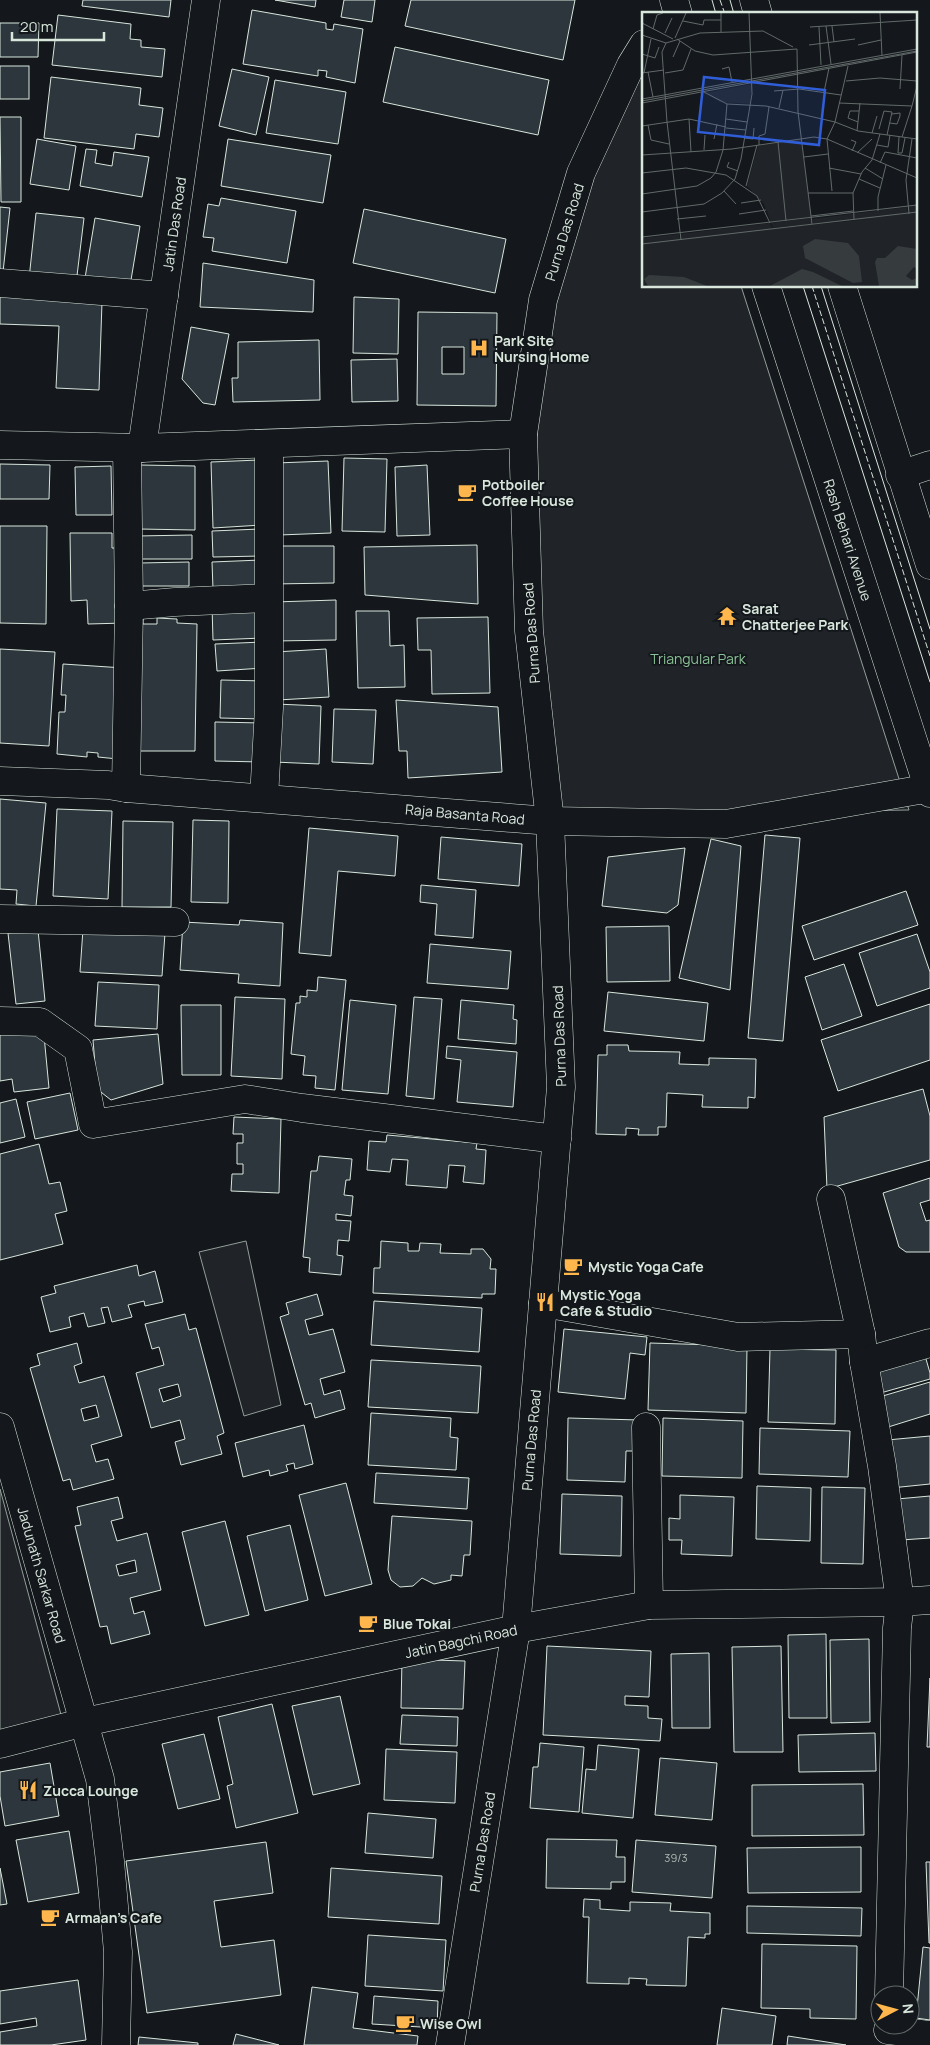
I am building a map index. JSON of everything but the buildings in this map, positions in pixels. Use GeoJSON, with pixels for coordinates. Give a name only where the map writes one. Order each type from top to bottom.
{"type":"FeatureCollection","features":[{"type":"Feature","properties":{"kind":"street","name":"Jatin Das Road"},"geometry":{"type":"LineString","coordinates":[[126,788],[134,448],[164,296],[206,0]]}},
{"type":"Feature","properties":{"kind":"street"},"geometry":{"type":"LineString","coordinates":[[662,12],[670,0]]}},
{"type":"Feature","properties":{"kind":"street","name":"Purna Das Road"},"geometry":{"type":"LineString","coordinates":[[450,2045],[516,1629],[561,1087],[550,821],[529,630],[523,434],[543,300],[581,173],[631,65],[642,47]]}},
{"type":"Feature","properties":{"kind":"street"},"geometry":{"type":"LineString","coordinates":[[0,282],[164,296]]}},
{"type":"Feature","properties":{"kind":"street","name":"Rash Behari Avenue"},"geometry":{"type":"LineString","coordinates":[[767,288],[930,790]]}},
{"type":"Feature","properties":{"kind":"street"},"geometry":{"type":"LineString","coordinates":[[843,288],[900,475],[930,565]]}},
{"type":"Feature","properties":{"kind":"street"},"geometry":{"type":"LineString","coordinates":[[0,445],[134,448],[523,434]]}},
{"type":"Feature","properties":{"kind":"street"},"geometry":{"type":"LineString","coordinates":[[264,798],[269,708],[269,444]]}},
{"type":"Feature","properties":{"kind":"street"},"geometry":{"type":"LineString","coordinates":[[900,475],[930,465]]}},
{"type":"Feature","properties":{"kind":"street"},"geometry":{"type":"LineString","coordinates":[[129,606],[268,598]]}},
{"type":"Feature","properties":{"kind":"street","name":"Raja Basanta Road"},"geometry":{"type":"LineString","coordinates":[[0,781],[108,785],[126,788],[550,821],[726,824],[930,790]]}},
{"type":"Feature","properties":{"kind":"street"},"geometry":{"type":"LineString","coordinates":[[0,919],[175,922]]}},
{"type":"Feature","properties":{"kind":"street"},"geometry":{"type":"LineString","coordinates":[[0,1021],[40,1022],[78,1050],[93,1124],[245,1098],[302,1108],[557,1139]]}},
{"type":"Feature","properties":{"kind":"street"},"geometry":{"type":"LineString","coordinates":[[831,1200],[861,1334],[882,1466],[900,1602],[897,1628],[889,1985]]}},
{"type":"Feature","properties":{"kind":"street"},"geometry":{"type":"LineString","coordinates":[[542,1303],[738,1337],[861,1334]]}},
{"type":"Feature","properties":{"kind":"street"},"geometry":{"type":"LineString","coordinates":[[864,1362],[930,1342]]}},
{"type":"Feature","properties":{"kind":"street","name":"Jadunath Sarkar Road"},"geometry":{"type":"LineString","coordinates":[[0,1427],[100,1779],[118,1952],[116,2045]]}},
{"type":"Feature","properties":{"kind":"street"},"geometry":{"type":"LineString","coordinates":[[646,1427],[649,1606]]}},
{"type":"Feature","properties":{"kind":"street","name":"Jatin Bagchi Road"},"geometry":{"type":"LineString","coordinates":[[0,1744],[85,1722],[516,1629],[649,1606],[930,1600]]}},
{"type":"Feature","properties":{"kind":"green space","name":"Triangular Park"},"geometry":{"type":"Polygon","coordinates":[[[642,64],[642,288],[742,288],[909,810],[558,815],[539,623],[533,436],[549,308],[591,179],[642,64]]]}},
{"type":"Feature","properties":{"kind":"green space"},"geometry":{"type":"Polygon","coordinates":[[[246,1241],[281,1405],[244,1416],[199,1252],[246,1241]]]}},
{"type":"Feature","properties":{"kind":"green space"},"geometry":{"type":"Polygon","coordinates":[[[0,1489],[63,1722],[0,1737],[0,1489]]]}},
{"type":"Feature","properties":{"kind":"tram line"},"geometry":{"type":"LineString","coordinates":[[712,0],[715,12]]}},
{"type":"Feature","properties":{"kind":"tram line"},"geometry":{"type":"LineString","coordinates":[[730,0],[733,12]]}},
{"type":"Feature","properties":{"kind":"tram line"},"geometry":{"type":"LineString","coordinates":[[804,288],[930,682]]}},
{"type":"Feature","properties":{"kind":"tram line"},"geometry":{"type":"LineString","coordinates":[[822,288],[930,629]]}},
{"type":"Feature","properties":{"kind":"fence"},"geometry":{"type":"LineString","coordinates":[[720,0],[724,12]]}},
{"type":"Feature","properties":{"kind":"fence"},"geometry":{"type":"LineString","coordinates":[[813,288],[930,656]]}},
{"type":"Feature","properties":{"kind":"place","name":"Park Site Nursing Home"},"geometry":{"type":"Point","coordinates":[479,348]}},
{"type":"Feature","properties":{"kind":"place","name":"Potboiler Coffee House"},"geometry":{"type":"Point","coordinates":[467,492]}},
{"type":"Feature","properties":{"kind":"place","name":"Sarat Chatterjee Park"},"geometry":{"type":"Point","coordinates":[727,616]}},
{"type":"Feature","properties":{"kind":"place","name":"Mystic Yoga Cafe"},"geometry":{"type":"Point","coordinates":[573,1266]}},
{"type":"Feature","properties":{"kind":"place","name":"Mystic Yoga Cafe & Studio"},"geometry":{"type":"Point","coordinates":[545,1302]}},
{"type":"Feature","properties":{"kind":"place","name":"Blue Tokai"},"geometry":{"type":"Point","coordinates":[368,1623]}},
{"type":"Feature","properties":{"kind":"place","name":"Zucca Lounge"},"geometry":{"type":"Point","coordinates":[28,1790]}},
{"type":"Feature","properties":{"kind":"place","name":"Armaan's Cafe"},"geometry":{"type":"Point","coordinates":[50,1917]}},
{"type":"Feature","properties":{"kind":"place","name":"Wise Owl"},"geometry":{"type":"Point","coordinates":[405,2023]}}]}
